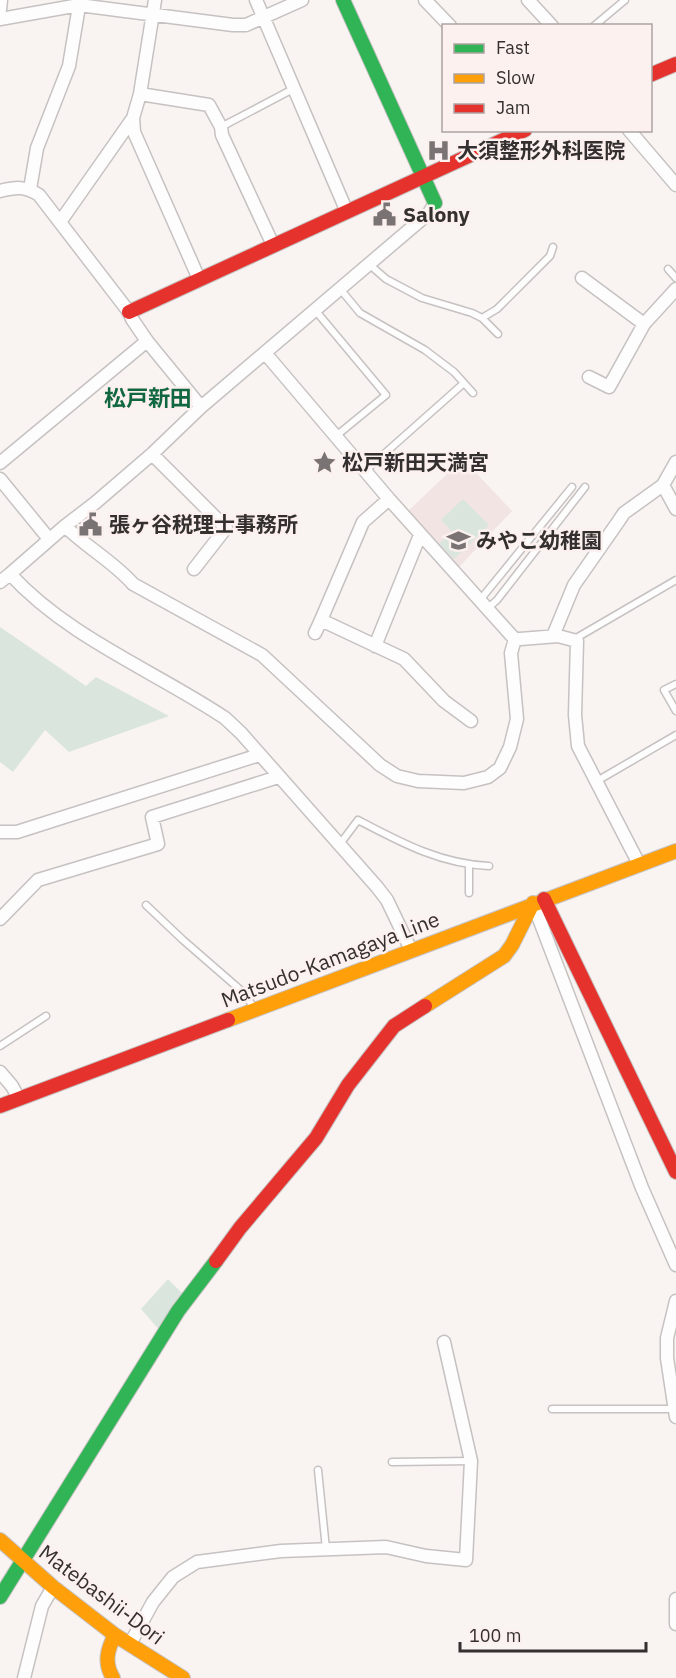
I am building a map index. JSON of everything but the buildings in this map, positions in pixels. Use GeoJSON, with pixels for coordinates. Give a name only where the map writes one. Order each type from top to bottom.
{"type":"FeatureCollection","features":[{"type":"Feature","properties":{"kind":"street"},"geometry":{"type":"LineString","coordinates":[[0,10],[1,0]]}},
{"type":"Feature","properties":{"kind":"street"},"geometry":{"type":"LineString","coordinates":[[60,222],[133,118],[140,94],[155,0]]}},
{"type":"Feature","properties":{"kind":"street"},"geometry":{"type":"LineString","coordinates":[[256,0],[348,212]]}},
{"type":"Feature","properties":{"kind":"street"},"geometry":{"type":"LineString","coordinates":[[0,19],[79,3],[233,25],[246,24],[302,0]]}},
{"type":"Feature","properties":{"kind":"street"},"geometry":{"type":"LineString","coordinates":[[343,0],[435,203],[429,213],[201,407],[152,454],[4,576],[69,626],[225,718],[340,844],[387,900],[411,950]]}},
{"type":"Feature","properties":{"kind":"street"},"geometry":{"type":"LineString","coordinates":[[425,0],[448,24]]}},
{"type":"Feature","properties":{"kind":"street"},"geometry":{"type":"LineString","coordinates":[[528,0],[550,24]]}},
{"type":"Feature","properties":{"kind":"street"},"geometry":{"type":"LineString","coordinates":[[30,189],[37,148],[69,66],[79,3]]}},
{"type":"Feature","properties":{"kind":"street"},"geometry":{"type":"LineString","coordinates":[[652,75],[676,64]]}},
{"type":"Feature","properties":{"kind":"street"},"geometry":{"type":"LineString","coordinates":[[140,94],[209,105],[273,245]]}},
{"type":"Feature","properties":{"kind":"street"},"geometry":{"type":"LineString","coordinates":[[133,118],[134,132],[199,279]]}},
{"type":"Feature","properties":{"kind":"street"},"geometry":{"type":"LineString","coordinates":[[129,312],[521,132]]}},
{"type":"Feature","properties":{"kind":"street"},"geometry":{"type":"LineString","coordinates":[[631,132],[676,185]]}},
{"type":"Feature","properties":{"kind":"street"},"geometry":{"type":"LineString","coordinates":[[0,191],[18,187],[30,189],[39,195],[129,312],[147,341],[201,407]]}},
{"type":"Feature","properties":{"kind":"street"},"geometry":{"type":"LineString","coordinates":[[582,278],[644,324]]}},
{"type":"Feature","properties":{"kind":"street"},"geometry":{"type":"LineString","coordinates":[[589,376],[609,387],[644,324],[676,289]]}},
{"type":"Feature","properties":{"kind":"street"},"geometry":{"type":"LineString","coordinates":[[0,464],[147,341]]}},
{"type":"Feature","properties":{"kind":"street"},"geometry":{"type":"LineString","coordinates":[[266,353],[420,535],[515,639],[553,636],[577,641],[575,715],[578,746],[639,864]]}},
{"type":"Feature","properties":{"kind":"street"},"geometry":{"type":"LineString","coordinates":[[152,454],[226,528],[194,569]]}},
{"type":"Feature","properties":{"kind":"street"},"geometry":{"type":"LineString","coordinates":[[553,636],[574,585],[624,513],[663,485],[676,462]]}},
{"type":"Feature","properties":{"kind":"street"},"geometry":{"type":"LineString","coordinates":[[0,479],[49,539]]}},
{"type":"Feature","properties":{"kind":"street"},"geometry":{"type":"LineString","coordinates":[[663,485],[676,508]]}},
{"type":"Feature","properties":{"kind":"street"},"geometry":{"type":"LineString","coordinates":[[315,633],[363,522],[389,499]]}},
{"type":"Feature","properties":{"kind":"street"},"geometry":{"type":"LineString","coordinates":[[65,526],[134,584],[262,655],[369,755],[397,776],[425,782],[464,783],[488,777],[500,768],[510,747],[517,719],[511,653],[515,639]]}},
{"type":"Feature","properties":{"kind":"street"},"geometry":{"type":"LineString","coordinates":[[375,646],[420,535]]}},
{"type":"Feature","properties":{"kind":"street"},"geometry":{"type":"LineString","coordinates":[[321,620],[404,659],[444,701],[471,721]]}},
{"type":"Feature","properties":{"kind":"street"},"geometry":{"type":"LineString","coordinates":[[0,832],[17,832],[259,755]]}},
{"type":"Feature","properties":{"kind":"street"},"geometry":{"type":"LineString","coordinates":[[0,919],[38,880],[158,844],[152,816],[278,777]]}},
{"type":"Feature","properties":{"kind":"street","name":"Matsudo-Kamagaya Line"},"geometry":{"type":"LineString","coordinates":[[0,1107],[676,850]]}},
{"type":"Feature","properties":{"kind":"street"},"geometry":{"type":"LineString","coordinates":[[538,901],[676,1172]]}},
{"type":"Feature","properties":{"kind":"street"},"geometry":{"type":"LineString","coordinates":[[538,901],[642,1188],[676,1265]]}},
{"type":"Feature","properties":{"kind":"street"},"geometry":{"type":"LineString","coordinates":[[0,1597],[178,1311],[240,1228],[316,1138],[348,1085],[394,1026],[504,956],[538,901]]}},
{"type":"Feature","properties":{"kind":"street"},"geometry":{"type":"LineString","coordinates":[[0,1072],[20,1099]]}},
{"type":"Feature","properties":{"kind":"street"},"geometry":{"type":"LineString","coordinates":[[675,1413],[667,1358],[667,1338],[676,1301]]}},
{"type":"Feature","properties":{"kind":"street"},"geometry":{"type":"LineString","coordinates":[[130,1644],[153,1602],[166,1585],[173,1577],[197,1562],[281,1551],[386,1547],[426,1556],[466,1560],[471,1461],[444,1342]]}},
{"type":"Feature","properties":{"kind":"street","name":"Matebashii-Dori"},"geometry":{"type":"LineString","coordinates":[[0,1540],[53,1587],[115,1635],[183,1678]]}},
{"type":"Feature","properties":{"kind":"street"},"geometry":{"type":"LineString","coordinates":[[24,1678],[42,1606],[53,1587]]}},
{"type":"Feature","properties":{"kind":"street"},"geometry":{"type":"LineString","coordinates":[[676,1599],[676,1624]]}},
{"type":"Feature","properties":{"kind":"street"},"geometry":{"type":"LineString","coordinates":[[113,1678],[107,1662],[109,1646],[115,1635]]}},
{"type":"Feature","properties":{"kind":"lane"},"geometry":{"type":"LineString","coordinates":[[596,24],[625,0]]}},
{"type":"Feature","properties":{"kind":"lane"},"geometry":{"type":"LineString","coordinates":[[221,127],[293,89]]}},
{"type":"Feature","properties":{"kind":"lane"},"geometry":{"type":"LineString","coordinates":[[482,318],[497,309],[518,285],[550,256],[553,247]]}},
{"type":"Feature","properties":{"kind":"lane"},"geometry":{"type":"LineString","coordinates":[[370,265],[386,279],[422,298],[482,318],[498,334]]}},
{"type":"Feature","properties":{"kind":"lane"},"geometry":{"type":"LineString","coordinates":[[668,269],[676,278]]}},
{"type":"Feature","properties":{"kind":"lane"},"geometry":{"type":"LineString","coordinates":[[341,290],[360,313],[425,350],[454,372],[474,393]]}},
{"type":"Feature","properties":{"kind":"lane"},"geometry":{"type":"LineString","coordinates":[[315,310],[386,395],[336,436]]}},
{"type":"Feature","properties":{"kind":"lane"},"geometry":{"type":"LineString","coordinates":[[366,470],[464,383]]}},
{"type":"Feature","properties":{"kind":"lane"},"geometry":{"type":"LineString","coordinates":[[483,605],[572,487]]}},
{"type":"Feature","properties":{"kind":"lane"},"geometry":{"type":"LineString","coordinates":[[483,605],[496,600],[585,487]]}},
{"type":"Feature","properties":{"kind":"lane"},"geometry":{"type":"LineString","coordinates":[[577,641],[578,637],[676,580]]}},
{"type":"Feature","properties":{"kind":"lane"},"geometry":{"type":"LineString","coordinates":[[676,684],[664,690],[676,711]]}},
{"type":"Feature","properties":{"kind":"lane"},"geometry":{"type":"LineString","coordinates":[[597,781],[676,735]]}},
{"type":"Feature","properties":{"kind":"lane"},"geometry":{"type":"LineString","coordinates":[[340,844],[358,820],[422,853],[469,866],[489,866]]}},
{"type":"Feature","properties":{"kind":"lane"},"geometry":{"type":"LineString","coordinates":[[469,866],[469,893]]}},
{"type":"Feature","properties":{"kind":"lane"},"geometry":{"type":"LineString","coordinates":[[146,905],[244,993],[255,1010]]}},
{"type":"Feature","properties":{"kind":"lane"},"geometry":{"type":"LineString","coordinates":[[0,1046],[46,1017]]}},
{"type":"Feature","properties":{"kind":"lane"},"geometry":{"type":"LineString","coordinates":[[552,1409],[675,1413]]}},
{"type":"Feature","properties":{"kind":"lane"},"geometry":{"type":"LineString","coordinates":[[392,1462],[471,1461]]}},
{"type":"Feature","properties":{"kind":"lane"},"geometry":{"type":"LineString","coordinates":[[318,1470],[326,1549]]}},
{"type":"Feature","properties":{"kind":"shaded area","name":"みやこ幼稚園"},"geometry":{"type":"Polygon","coordinates":[[[463,459],[512,511],[458,568],[407,512],[463,459]]]}},
{"type":"Feature","properties":{"kind":"shaded area"},"geometry":{"type":"Polygon","coordinates":[[[463,499],[489,525],[454,559],[439,544],[451,531],[441,520],[463,499]]]}},
{"type":"Feature","properties":{"kind":"shaded area"},"geometry":{"type":"Polygon","coordinates":[[[0,627],[86,686],[96,677],[169,716],[69,752],[45,730],[13,772],[0,762],[0,627]]]}},
{"type":"Feature","properties":{"kind":"shaded area"},"geometry":{"type":"Polygon","coordinates":[[[168,1279],[184,1295],[160,1331],[141,1309],[168,1279]]]}},
{"type":"Feature","properties":{"kind":"traffic: fast"},"geometry":{"type":"LineString","coordinates":[[343,0],[435,203]]}},
{"type":"Feature","properties":{"kind":"traffic: fast"},"geometry":{"type":"LineString","coordinates":[[0,1597],[178,1311],[216,1261]]}},
{"type":"Feature","properties":{"kind":"traffic: slow"},"geometry":{"type":"LineString","coordinates":[[228,1020],[676,851]]}},
{"type":"Feature","properties":{"kind":"traffic: slow"},"geometry":{"type":"LineString","coordinates":[[425,1006],[504,956],[533,903]]}},
{"type":"Feature","properties":{"kind":"traffic: slow"},"geometry":{"type":"LineString","coordinates":[[0,1540],[53,1587],[115,1635],[183,1678]]}},
{"type":"Feature","properties":{"kind":"traffic: slow"},"geometry":{"type":"LineString","coordinates":[[113,1678],[108,1667],[108,1657],[115,1635]]}},
{"type":"Feature","properties":{"kind":"traffic: jam"},"geometry":{"type":"LineString","coordinates":[[652,74],[676,64]]}},
{"type":"Feature","properties":{"kind":"traffic: jam"},"geometry":{"type":"LineString","coordinates":[[129,312],[521,132]]}},
{"type":"Feature","properties":{"kind":"traffic: jam"},"geometry":{"type":"LineString","coordinates":[[544,899],[676,1172]]}},
{"type":"Feature","properties":{"kind":"traffic: jam"},"geometry":{"type":"LineString","coordinates":[[216,1261],[240,1228],[316,1138],[348,1085],[394,1026],[425,1006]]}},
{"type":"Feature","properties":{"kind":"traffic: jam"},"geometry":{"type":"LineString","coordinates":[[0,1106],[228,1020]]}},
{"type":"Feature","properties":{"kind":"place","name":"大須整形外科医院"},"geometry":{"type":"Point","coordinates":[439,150]}},
{"type":"Feature","properties":{"kind":"place","name":"Salony"},"geometry":{"type":"Point","coordinates":[385,214]}},
{"type":"Feature","properties":{"kind":"place","name":"松戸新田天満宮"},"geometry":{"type":"Point","coordinates":[324,462]}},
{"type":"Feature","properties":{"kind":"place","name":"張ヶ谷税理士事務所"},"geometry":{"type":"Point","coordinates":[91,524]}},
{"type":"Feature","properties":{"kind":"place","name":"みやこ幼稚園"},"geometry":{"type":"Point","coordinates":[458,540]}},
{"type":"Feature","properties":{"kind":"district","name":"松戸新田"},"geometry":{"type":"Point","coordinates":[148,397]}}]}
